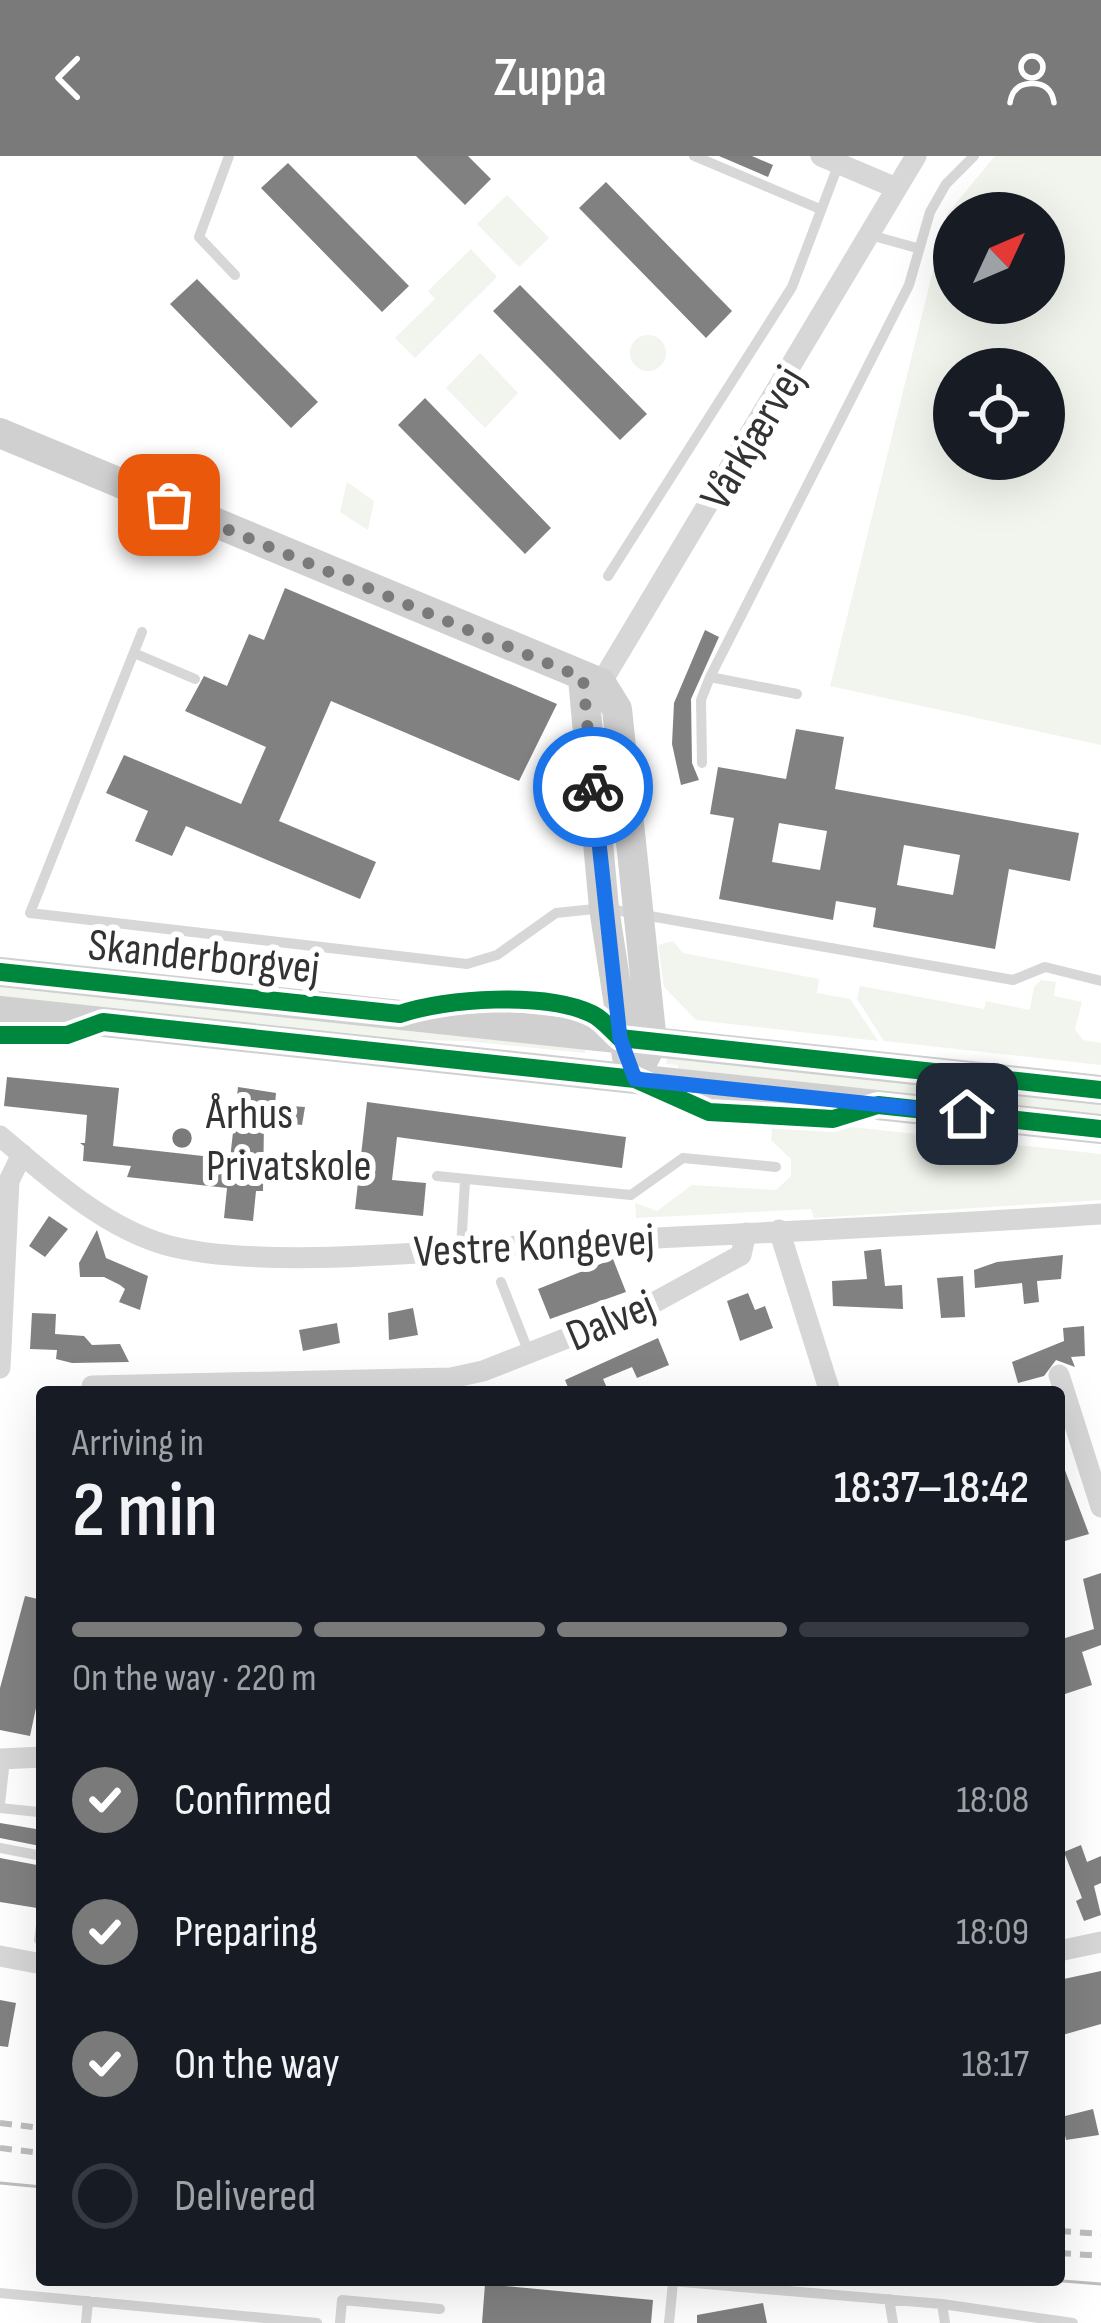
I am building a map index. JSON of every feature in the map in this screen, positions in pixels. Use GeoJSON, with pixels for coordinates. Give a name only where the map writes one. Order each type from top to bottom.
{"type":"FeatureCollection","features":[{"type":"Feature","properties":{"kind":"main road"},"geometry":{"type":"LineString","coordinates":[[0,433],[592,681],[617,709],[639,911],[652,1042],[635,1079]]}},
{"type":"Feature","properties":{"kind":"main road"},"geometry":{"type":"LineString","coordinates":[[592,681],[604,908],[620,1038],[635,1079]]}},
{"type":"Feature","properties":{"kind":"main road","name":"Skanderborgvej"},"geometry":{"type":"LineString","coordinates":[[0,972],[1101,1090]]}},
{"type":"Feature","properties":{"kind":"main road","name":"Skanderborgvej"},"geometry":{"type":"LineString","coordinates":[[0,1011],[1101,1129]]}},
{"type":"Feature","properties":{"kind":"street","name":"Vårkjærvej"},"geometry":{"type":"LineString","coordinates":[[592,681],[916,156]]}},
{"type":"Feature","properties":{"kind":"street"},"geometry":{"type":"LineString","coordinates":[[830,160],[896,188]]}},
{"type":"Feature","properties":{"kind":"street","name":"Vestre Kongevej"},"geometry":{"type":"LineString","coordinates":[[0,1136],[104,1216],[165,1244],[286,1254],[1101,1214]]}},
{"type":"Feature","properties":{"kind":"street"},"geometry":{"type":"LineString","coordinates":[[0,1368],[8,1181],[22,1154]]}},
{"type":"Feature","properties":{"kind":"street"},"geometry":{"type":"LineString","coordinates":[[779,1230],[828,1386]]}},
{"type":"Feature","properties":{"kind":"street","name":"Dalvej"},"geometry":{"type":"LineString","coordinates":[[92,1386],[451,1378],[646,1307],[741,1256],[746,1233]]}},
{"type":"Feature","properties":{"kind":"street"},"geometry":{"type":"LineString","coordinates":[[1059,1375],[1064,1386]]}},
{"type":"Feature","properties":{"kind":"street"},"geometry":{"type":"LineString","coordinates":[[1065,1389],[1095,1460],[1101,1508]]}},
{"type":"Feature","properties":{"kind":"street"},"geometry":{"type":"LineString","coordinates":[[3,1760],[36,1757]]}},
{"type":"Feature","properties":{"kind":"street"},"geometry":{"type":"LineString","coordinates":[[1065,1950],[1101,1942]]}},
{"type":"Feature","properties":{"kind":"street"},"geometry":{"type":"LineString","coordinates":[[0,1956],[36,1963]]}},
{"type":"Feature","properties":{"kind":"lane"},"geometry":{"type":"LineString","coordinates":[[230,156],[199,237],[235,275]]}},
{"type":"Feature","properties":{"kind":"lane"},"geometry":{"type":"LineString","coordinates":[[694,156],[820,209]]}},
{"type":"Feature","properties":{"kind":"lane"},"geometry":{"type":"LineString","coordinates":[[702,763],[699,715],[710,677],[909,284],[917,248],[946,184],[974,156]]}},
{"type":"Feature","properties":{"kind":"lane"},"geometry":{"type":"LineString","coordinates":[[608,576],[792,287],[820,209],[830,160]]}},
{"type":"Feature","properties":{"kind":"lane"},"geometry":{"type":"LineString","coordinates":[[870,235],[917,248]]}},
{"type":"Feature","properties":{"kind":"lane"},"geometry":{"type":"LineString","coordinates":[[142,632],[30,913],[467,964],[497,955],[556,913],[604,908],[1013,980],[1045,967],[1101,980]]}},
{"type":"Feature","properties":{"kind":"lane"},"geometry":{"type":"LineString","coordinates":[[134,653],[195,679]]}},
{"type":"Feature","properties":{"kind":"lane"},"geometry":{"type":"LineString","coordinates":[[710,677],[797,694]]}},
{"type":"Feature","properties":{"kind":"lane"},"geometry":{"type":"LineString","coordinates":[[437,1176],[632,1195],[683,1158],[776,1167]]}},
{"type":"Feature","properties":{"kind":"lane"},"geometry":{"type":"LineString","coordinates":[[461,1249],[464,1181]]}},
{"type":"Feature","properties":{"kind":"lane"},"geometry":{"type":"LineString","coordinates":[[501,1282],[529,1353]]}},
{"type":"Feature","properties":{"kind":"lane"},"geometry":{"type":"LineString","coordinates":[[3,1760],[0,1806],[36,1812]]}},
{"type":"Feature","properties":{"kind":"lane"},"geometry":{"type":"LineString","coordinates":[[0,1848],[36,1855]]}},
{"type":"Feature","properties":{"kind":"lane"},"geometry":{"type":"LineString","coordinates":[[670,2323],[673,2286]]}},
{"type":"Feature","properties":{"kind":"lane"},"geometry":{"type":"LineString","coordinates":[[724,2286],[942,2304],[1073,2323]]}},
{"type":"Feature","properties":{"kind":"lane"},"geometry":{"type":"LineString","coordinates":[[0,2293],[317,2323]]}},
{"type":"Feature","properties":{"kind":"lane"},"geometry":{"type":"LineString","coordinates":[[889,2299],[893,2323]]}},
{"type":"Feature","properties":{"kind":"lane"},"geometry":{"type":"LineString","coordinates":[[340,2323],[342,2300],[440,2309]]}},
{"type":"Feature","properties":{"kind":"lane"},"geometry":{"type":"LineString","coordinates":[[86,2323],[88,2301]]}},
{"type":"Feature","properties":{"kind":"lane"},"geometry":{"type":"LineString","coordinates":[[942,2304],[945,2323]]}},
{"type":"Feature","properties":{"kind":"shaded area"},"geometry":{"type":"Polygon","coordinates":[[[995,156],[1101,156],[1101,745],[830,686],[933,270],[933,324],[1065,324],[1065,192],[965,192],[995,156]]]}},
{"type":"Feature","properties":{"kind":"shaded area"},"geometry":{"type":"Polygon","coordinates":[[[507,195],[549,238],[519,267],[477,224],[507,195]]]}},
{"type":"Feature","properties":{"kind":"shaded area"},"geometry":{"type":"Polygon","coordinates":[[[471,249],[497,277],[415,358],[395,338],[435,299],[428,291],[471,249]]]}},
{"type":"Feature","properties":{"kind":"shaded area"},"geometry":{"type":"Polygon","coordinates":[[[648,335],[661,340],[666,353],[661,366],[648,371],[635,366],[630,353],[635,340],[648,335]]]}},
{"type":"Feature","properties":{"kind":"shaded area"},"geometry":{"type":"Polygon","coordinates":[[[480,353],[518,393],[485,428],[446,388],[480,353]]]}},
{"type":"Feature","properties":{"kind":"shaded area"},"geometry":{"type":"Polygon","coordinates":[[[347,482],[374,501],[368,530],[340,512],[347,482]]]}},
{"type":"Feature","properties":{"kind":"shaded area"},"geometry":{"type":"Polygon","coordinates":[[[673,941],[683,953],[819,979],[817,993],[850,999],[878,1041],[696,1020],[664,987],[658,945],[673,941]]]}},
{"type":"Feature","properties":{"kind":"shaded area"},"geometry":{"type":"Polygon","coordinates":[[[1041,980],[1056,982],[1054,996],[1082,1002],[1075,1029],[1083,1040],[1101,1043],[1101,1065],[884,1041],[857,999],[860,986],[984,1009],[986,1001],[1030,1010],[1034,987],[1041,980]]]}},
{"type":"Feature","properties":{"kind":"shaded area"},"geometry":{"type":"Polygon","coordinates":[[[0,983],[586,1046],[585,1053],[465,1041],[378,1039],[0,999],[0,983]]]}},
{"type":"Feature","properties":{"kind":"shaded area"},"geometry":{"type":"Polygon","coordinates":[[[667,1058],[1101,1102],[1101,1117],[678,1072],[678,1065],[666,1064],[667,1058]]]}},
{"type":"Feature","properties":{"kind":"shaded area"},"geometry":{"type":"Polygon","coordinates":[[[833,1125],[1101,1154],[1101,1200],[814,1218],[811,1209],[636,1218],[635,1203],[657,1211],[692,1185],[776,1190],[791,1176],[791,1159],[771,1140],[772,1127],[833,1125]]]}},
{"type":"Feature","properties":{"kind":"building"},"geometry":{"type":"Polygon","coordinates":[[[416,156],[468,156],[491,179],[465,205],[416,156]]]}},
{"type":"Feature","properties":{"kind":"building"},"geometry":{"type":"Polygon","coordinates":[[[719,156],[752,156],[773,165],[768,177],[719,156]]]}},
{"type":"Feature","properties":{"kind":"building"},"geometry":{"type":"Polygon","coordinates":[[[288,163],[409,286],[382,312],[261,188],[288,163]]]}},
{"type":"Feature","properties":{"kind":"building"},"geometry":{"type":"Polygon","coordinates":[[[606,182],[732,311],[706,338],[579,208],[606,182]]]}},
{"type":"Feature","properties":{"kind":"building"},"geometry":{"type":"Polygon","coordinates":[[[197,279],[318,402],[291,428],[170,304],[197,279]]]}},
{"type":"Feature","properties":{"kind":"building"},"geometry":{"type":"Polygon","coordinates":[[[520,285],[647,414],[620,440],[493,311],[520,285]]]}},
{"type":"Feature","properties":{"kind":"building"},"geometry":{"type":"Polygon","coordinates":[[[425,398],[551,528],[525,554],[398,425],[425,398]]]}},
{"type":"Feature","properties":{"kind":"building"},"geometry":{"type":"Polygon","coordinates":[[[285,588],[557,704],[519,781],[331,701],[279,821],[376,862],[360,899],[186,826],[172,856],[135,841],[148,811],[106,793],[124,755],[241,804],[266,747],[185,711],[204,676],[227,686],[249,634],[264,640],[285,588]]]}},
{"type":"Feature","properties":{"kind":"building"},"geometry":{"type":"Polygon","coordinates":[[[705,630],[719,637],[691,699],[692,763],[699,780],[681,785],[672,744],[674,703],[705,630]]]}},
{"type":"Feature","properties":{"kind":"building"},"geometry":{"type":"Polygon","coordinates":[[[796,729],[844,737],[835,789],[1079,833],[1070,881],[1009,869],[995,949],[873,927],[876,908],[836,901],[833,920],[719,899],[734,818],[710,814],[718,767],[786,779],[796,729]],[[779,823],[772,862],[820,870],[827,831],[779,823]],[[904,845],[897,885],[953,895],[960,855],[904,845]]]}},
{"type":"Feature","properties":{"kind":"building"},"geometry":{"type":"Polygon","coordinates":[[[7,1077],[119,1088],[113,1146],[230,1159],[238,1087],[276,1093],[275,1105],[305,1107],[302,1125],[264,1121],[263,1191],[256,1191],[253,1221],[224,1218],[227,1188],[127,1177],[131,1166],[83,1161],[80,1143],[85,1143],[87,1115],[4,1106],[7,1077]]]}},
{"type":"Feature","properties":{"kind":"building"},"geometry":{"type":"Polygon","coordinates":[[[367,1102],[626,1137],[622,1168],[397,1137],[392,1180],[426,1183],[423,1216],[355,1209],[367,1102]]]}},
{"type":"Feature","properties":{"kind":"building"},"geometry":{"type":"Polygon","coordinates":[[[49,1216],[68,1229],[45,1257],[29,1246],[49,1216]]]}},
{"type":"Feature","properties":{"kind":"building"},"geometry":{"type":"Polygon","coordinates":[[[97,1230],[106,1258],[148,1276],[140,1310],[119,1302],[125,1289],[120,1285],[104,1277],[80,1277],[79,1263],[97,1230]]]}},
{"type":"Feature","properties":{"kind":"building"},"geometry":{"type":"Polygon","coordinates":[[[881,1249],[885,1286],[902,1285],[903,1309],[833,1306],[832,1281],[867,1279],[864,1251],[881,1249]]]}},
{"type":"Feature","properties":{"kind":"building"},"geometry":{"type":"Polygon","coordinates":[[[1063,1255],[1061,1279],[1037,1281],[1039,1302],[1024,1304],[1022,1283],[975,1288],[974,1270],[997,1262],[1063,1255]]]}},
{"type":"Feature","properties":{"kind":"building"},"geometry":{"type":"Polygon","coordinates":[[[613,1259],[626,1292],[550,1319],[538,1289],[613,1259]]]}},
{"type":"Feature","properties":{"kind":"building"},"geometry":{"type":"Polygon","coordinates":[[[963,1276],[965,1317],[941,1318],[937,1278],[963,1276]]]}},
{"type":"Feature","properties":{"kind":"building"},"geometry":{"type":"Polygon","coordinates":[[[748,1293],[755,1310],[765,1306],[773,1328],[740,1341],[727,1301],[748,1293]]]}},
{"type":"Feature","properties":{"kind":"building"},"geometry":{"type":"Polygon","coordinates":[[[413,1308],[418,1335],[389,1340],[388,1313],[413,1308]]]}},
{"type":"Feature","properties":{"kind":"building"},"geometry":{"type":"Polygon","coordinates":[[[32,1313],[56,1314],[55,1334],[84,1336],[92,1345],[120,1344],[129,1362],[72,1363],[56,1359],[57,1350],[30,1349],[32,1313]]]}},
{"type":"Feature","properties":{"kind":"building"},"geometry":{"type":"Polygon","coordinates":[[[337,1323],[340,1343],[303,1351],[299,1330],[337,1323]]]}},
{"type":"Feature","properties":{"kind":"building"},"geometry":{"type":"Polygon","coordinates":[[[1084,1326],[1085,1356],[1071,1357],[1075,1367],[1056,1360],[1044,1376],[1018,1383],[1012,1362],[1064,1341],[1063,1328],[1084,1326]]]}},
{"type":"Feature","properties":{"kind":"building"},"geometry":{"type":"Polygon","coordinates":[[[658,1338],[669,1365],[637,1378],[632,1367],[603,1379],[606,1386],[568,1386],[565,1380],[658,1338]]]}},
{"type":"Feature","properties":{"kind":"building"},"geometry":{"type":"Polygon","coordinates":[[[1065,1470],[1089,1534],[1065,1541],[1065,1470]]]}},
{"type":"Feature","properties":{"kind":"building"},"geometry":{"type":"Polygon","coordinates":[[[1101,1573],[1101,1645],[1082,1652],[1092,1685],[1065,1694],[1065,1638],[1094,1629],[1083,1579],[1101,1573]]]}},
{"type":"Feature","properties":{"kind":"building"},"geometry":{"type":"Polygon","coordinates":[[[25,1596],[36,1599],[36,1708],[30,1736],[0,1730],[0,1688],[25,1596]]]}},
{"type":"Feature","properties":{"kind":"building"},"geometry":{"type":"Polygon","coordinates":[[[0,1823],[36,1829],[36,1845],[0,1838],[0,1823]]]}},
{"type":"Feature","properties":{"kind":"building"},"geometry":{"type":"Polygon","coordinates":[[[1081,1845],[1087,1862],[1101,1856],[1101,1883],[1094,1886],[1101,1915],[1084,1921],[1076,1901],[1082,1898],[1065,1852],[1081,1845]]]}},
{"type":"Feature","properties":{"kind":"building"},"geometry":{"type":"Polygon","coordinates":[[[0,1858],[36,1865],[36,1908],[0,1902],[0,1858]]]}},
{"type":"Feature","properties":{"kind":"building"},"geometry":{"type":"Polygon","coordinates":[[[1101,1971],[1101,2024],[1065,2034],[1065,1979],[1101,1971]]]}},
{"type":"Feature","properties":{"kind":"building"},"geometry":{"type":"Polygon","coordinates":[[[0,2000],[16,2003],[8,2047],[0,2046],[0,2000]]]}},
{"type":"Feature","properties":{"kind":"building"},"geometry":{"type":"Polygon","coordinates":[[[1093,2109],[1099,2135],[1066,2140],[1065,2116],[1093,2109]]]}},
{"type":"Feature","properties":{"kind":"building"},"geometry":{"type":"Polygon","coordinates":[[[485,2286],[653,2300],[651,2323],[482,2323],[485,2286]]]}},
{"type":"Feature","properties":{"kind":"building"},"geometry":{"type":"Polygon","coordinates":[[[763,2303],[767,2323],[697,2323],[697,2315],[763,2303]]]}},
{"type":"Feature","properties":{"kind":"tram line"},"geometry":{"type":"LineString","coordinates":[[0,2183],[36,2186]]}},
{"type":"Feature","properties":{"kind":"tram line"},"geometry":{"type":"LineString","coordinates":[[1065,2281],[1101,2284]]}},
{"type":"Feature","properties":{"kind":"railway"},"geometry":{"type":"LineString","coordinates":[[0,2123],[36,2127]]}},
{"type":"Feature","properties":{"kind":"railway"},"geometry":{"type":"LineString","coordinates":[[0,2148],[36,2152]]}},
{"type":"Feature","properties":{"kind":"railway"},"geometry":{"type":"LineString","coordinates":[[1065,2231],[1101,2234]]}},
{"type":"Feature","properties":{"kind":"railway"},"geometry":{"type":"LineString","coordinates":[[1065,2253],[1101,2256]]}},
{"type":"Feature","properties":{"kind":"cycle path"},"geometry":{"type":"LineString","coordinates":[[0,972],[400,1014],[468,1001],[547,1002],[594,1015],[620,1038],[1101,1090]]}},
{"type":"Feature","properties":{"kind":"cycle path"},"geometry":{"type":"LineString","coordinates":[[0,1035],[67,1035],[103,1022],[635,1079],[709,1112],[833,1119],[878,1105],[1101,1129]]}},
{"type":"Feature","properties":{"kind":"way so far"},"geometry":{"type":"LineString","coordinates":[[169,505],[583,678],[593,787]]}},
{"type":"Feature","properties":{"kind":"place","name":"Århus Privatskole"},"geometry":{"type":"Point","coordinates":[182,1138]}},
{"type":"Feature","properties":{"kind":"route"},"geometry":{"type":"LineString","coordinates":[[593,787],[620,1038],[635,1079],[967,1114]]}}]}
